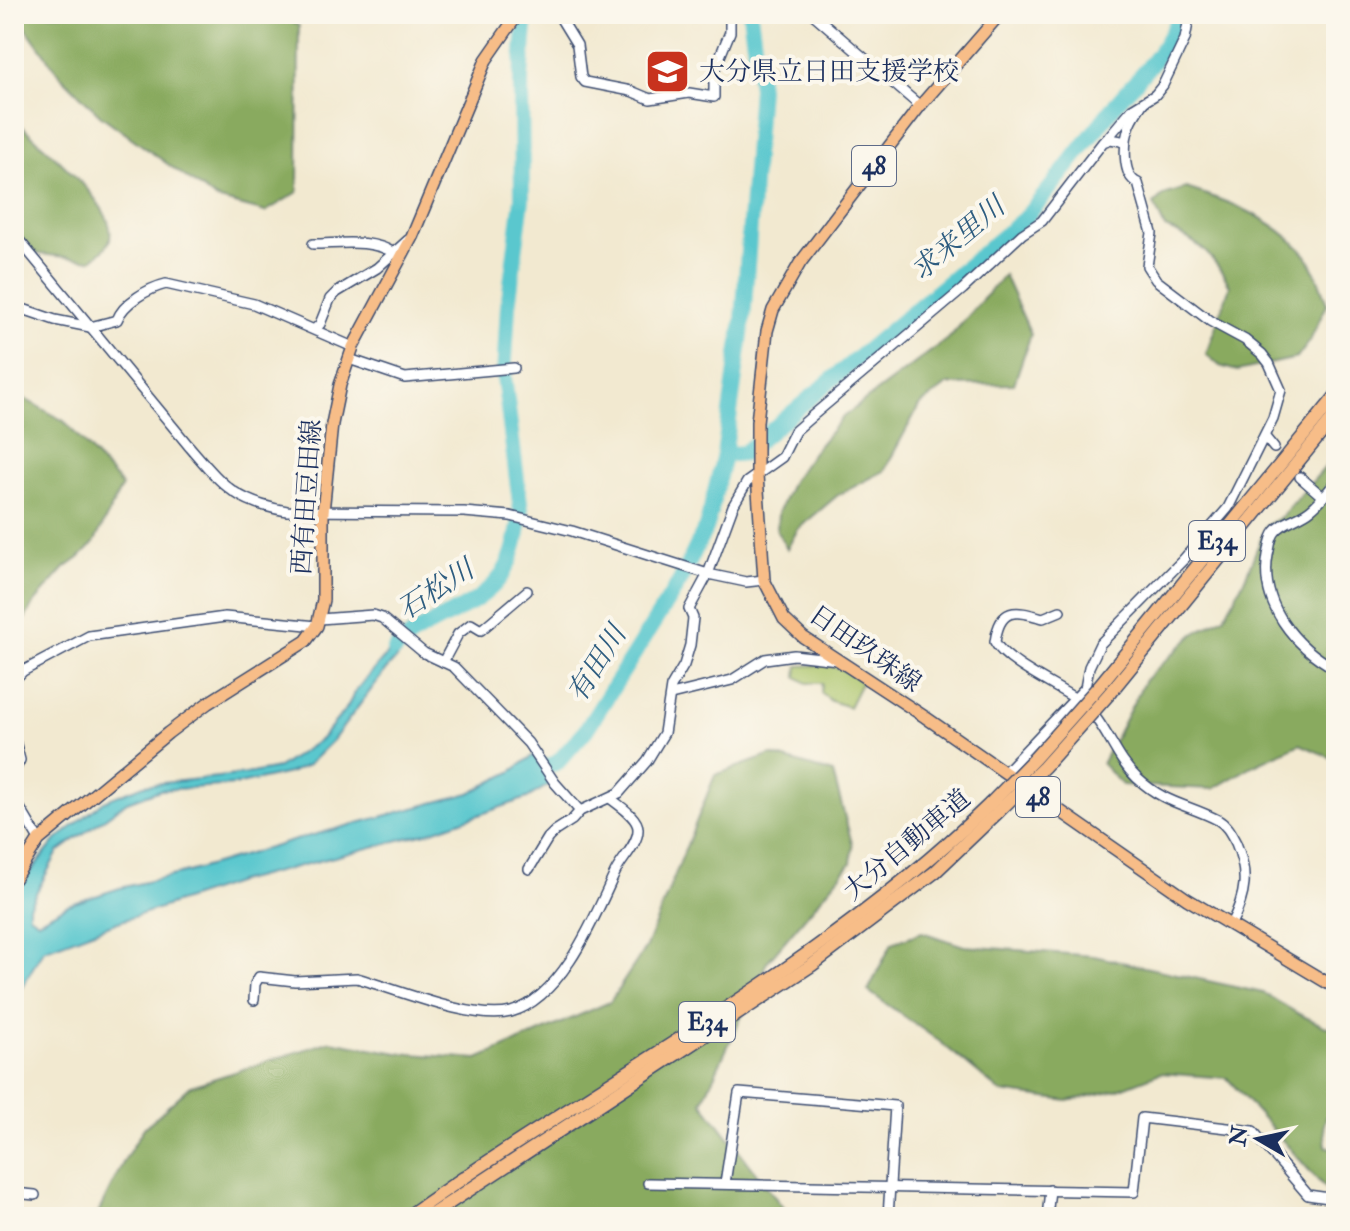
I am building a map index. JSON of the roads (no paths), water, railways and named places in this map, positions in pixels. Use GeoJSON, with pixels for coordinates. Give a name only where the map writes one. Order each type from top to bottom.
{"type":"FeatureCollection","features":[{"type":"Feature","properties":{"kind":"highway","name":"大分自動車道"},"geometry":{"type":"LineString","coordinates":[[1104,690],[1336,396]]}},
{"type":"Feature","properties":{"kind":"highway","name":"大分自動車道"},"geometry":{"type":"LineString","coordinates":[[428,1217],[812,965],[935,872],[1035,758],[1104,690],[1336,415]]}},
{"type":"Feature","properties":{"kind":"highway","name":"大分自動車道"},"geometry":{"type":"LineString","coordinates":[[407,1217],[708,1021],[806,953],[994,808]]}},
{"type":"Feature","properties":{"kind":"main road","name":"日田玖珠線"},"geometry":{"type":"LineString","coordinates":[[1000,14],[920,106],[800,263],[773,310],[760,378],[756,458],[764,580],[784,619],[803,637],[1005,772],[1176,892],[1336,988]]}},
{"type":"Feature","properties":{"kind":"main road","name":"西有田豆田線"},"geometry":{"type":"LineString","coordinates":[[319,622],[323,600],[323,512],[332,424],[340,385],[353,347],[412,237],[486,60],[515,16]]}},
{"type":"Feature","properties":{"kind":"main road"},"geometry":{"type":"LineString","coordinates":[[14,879],[39,840],[208,703],[306,641],[319,622]]}},
{"type":"Feature","properties":{"kind":"street"},"geometry":{"type":"LineString","coordinates":[[558,14],[577,45],[581,77],[585,82],[631,91],[656,100],[689,93],[714,97],[714,71],[730,32],[730,14]]}},
{"type":"Feature","properties":{"kind":"street"},"geometry":{"type":"LineString","coordinates":[[813,14],[920,106]]}},
{"type":"Feature","properties":{"kind":"street"},"geometry":{"type":"LineString","coordinates":[[529,869],[548,838],[580,811],[611,799],[647,761],[664,733],[671,687],[684,665],[690,645],[693,618],[689,609],[708,574],[733,506],[747,482],[782,457],[795,431],[963,289],[1022,234],[1042,221],[1132,109],[1155,95],[1163,85],[1185,39],[1188,23]]}},
{"type":"Feature","properties":{"kind":"street"},"geometry":{"type":"LineString","coordinates":[[1005,772],[1085,688],[1089,667],[1100,644],[1183,560],[1228,508],[1265,437],[1281,390],[1269,363],[1245,340],[1210,321],[1156,280],[1147,266],[1152,233],[1138,183],[1128,174],[1126,142],[1129,126],[1143,103]]}},
{"type":"Feature","properties":{"kind":"street"},"geometry":{"type":"LineString","coordinates":[[1103,142],[1111,139],[1126,142]]}},
{"type":"Feature","properties":{"kind":"street"},"geometry":{"type":"LineString","coordinates":[[14,234],[217,479],[234,494],[260,506],[287,511],[464,512],[510,516],[572,531],[708,574],[746,582],[764,580]]}},
{"type":"Feature","properties":{"kind":"street"},"geometry":{"type":"LineString","coordinates":[[315,329],[330,299],[337,292],[377,268],[412,237]]}},
{"type":"Feature","properties":{"kind":"street"},"geometry":{"type":"LineString","coordinates":[[313,244],[373,244],[394,253]]}},
{"type":"Feature","properties":{"kind":"street"},"geometry":{"type":"LineString","coordinates":[[14,306],[55,320],[90,327],[117,320],[119,313],[152,287],[166,284],[254,304],[353,347]]}},
{"type":"Feature","properties":{"kind":"street"},"geometry":{"type":"LineString","coordinates":[[349,359],[405,378],[514,368]]}},
{"type":"Feature","properties":{"kind":"street"},"geometry":{"type":"LineString","coordinates":[[1265,437],[1274,448]]}},
{"type":"Feature","properties":{"kind":"street"},"geometry":{"type":"LineString","coordinates":[[1300,477],[1323,497]]}},
{"type":"Feature","properties":{"kind":"street"},"geometry":{"type":"LineString","coordinates":[[1336,482],[1311,509],[1276,529],[1266,566],[1272,599],[1286,628],[1297,642],[1336,669]]}},
{"type":"Feature","properties":{"kind":"street"},"geometry":{"type":"LineString","coordinates":[[443,662],[458,634],[471,624],[481,630],[527,591]]}},
{"type":"Feature","properties":{"kind":"street"},"geometry":{"type":"LineString","coordinates":[[1060,611],[1043,618],[1013,612],[998,628],[995,642],[1010,659],[1075,699],[1105,730],[1125,764],[1151,790],[1166,800],[1227,826],[1246,871],[1241,903],[1231,924]]}},
{"type":"Feature","properties":{"kind":"street"},"geometry":{"type":"LineString","coordinates":[[14,680],[23,671],[89,636],[225,617],[319,622],[373,615],[382,618],[414,647],[454,667],[528,743],[555,783],[580,811]]}},
{"type":"Feature","properties":{"kind":"street"},"geometry":{"type":"LineString","coordinates":[[671,695],[732,680],[765,659],[794,655],[840,660]]}},
{"type":"Feature","properties":{"kind":"street"},"geometry":{"type":"LineString","coordinates":[[14,737],[20,760],[14,772]]}},
{"type":"Feature","properties":{"kind":"street"},"geometry":{"type":"LineString","coordinates":[[14,798],[39,840]]}},
{"type":"Feature","properties":{"kind":"street"},"geometry":{"type":"LineString","coordinates":[[254,1000],[255,984],[259,977],[295,981],[341,977],[357,978],[456,1009],[510,1012],[524,1006],[575,957],[616,871],[638,834],[639,826],[634,819],[611,799]]}},
{"type":"Feature","properties":{"kind":"street"},"geometry":{"type":"LineString","coordinates":[[725,1183],[739,1093],[895,1106],[888,1217]]}},
{"type":"Feature","properties":{"kind":"street"},"geometry":{"type":"LineString","coordinates":[[648,1183],[1134,1192],[1142,1118],[1253,1131],[1308,1195],[1336,1199]]}},
{"type":"Feature","properties":{"kind":"street"},"geometry":{"type":"LineString","coordinates":[[1047,1217],[1050,1190]]}},
{"type":"Feature","properties":{"kind":"street"},"geometry":{"type":"LineString","coordinates":[[14,1193],[35,1195]]}},
{"type":"Feature","properties":{"kind":"water"},"geometry":{"type":"Polygon","coordinates":[[[401,638],[408,646],[333,740],[308,765],[289,773],[235,785],[160,790],[127,802],[58,852],[29,906],[29,915],[38,921],[68,905],[120,888],[470,793],[511,772],[534,755],[552,783],[527,798],[430,832],[238,882],[43,950],[14,1001],[14,904],[23,881],[56,840],[104,801],[144,785],[278,768],[321,739],[346,709],[357,689],[401,638]]]}},
{"type":"Feature","properties":{"kind":"waterway","name":"石松川"},"geometry":{"type":"LineString","coordinates":[[395,650],[405,640],[489,590],[507,566],[518,533],[521,511],[504,377],[508,306],[522,199],[521,78],[526,14]]}},
{"type":"Feature","properties":{"kind":"waterway","name":"有田川"},"geometry":{"type":"LineString","coordinates":[[531,774],[558,762],[586,730],[680,581],[707,525],[724,455],[743,320],[760,88],[750,14]]}},
{"type":"Feature","properties":{"kind":"waterway","name":"求来里川"},"geometry":{"type":"LineString","coordinates":[[724,455],[744,453],[1025,218],[1152,63],[1180,14]]}},
{"type":"Feature","properties":{"kind":"place","name":"大分県立日田支援学校"},"geometry":{"type":"Point","coordinates":[668,72]}}]}
